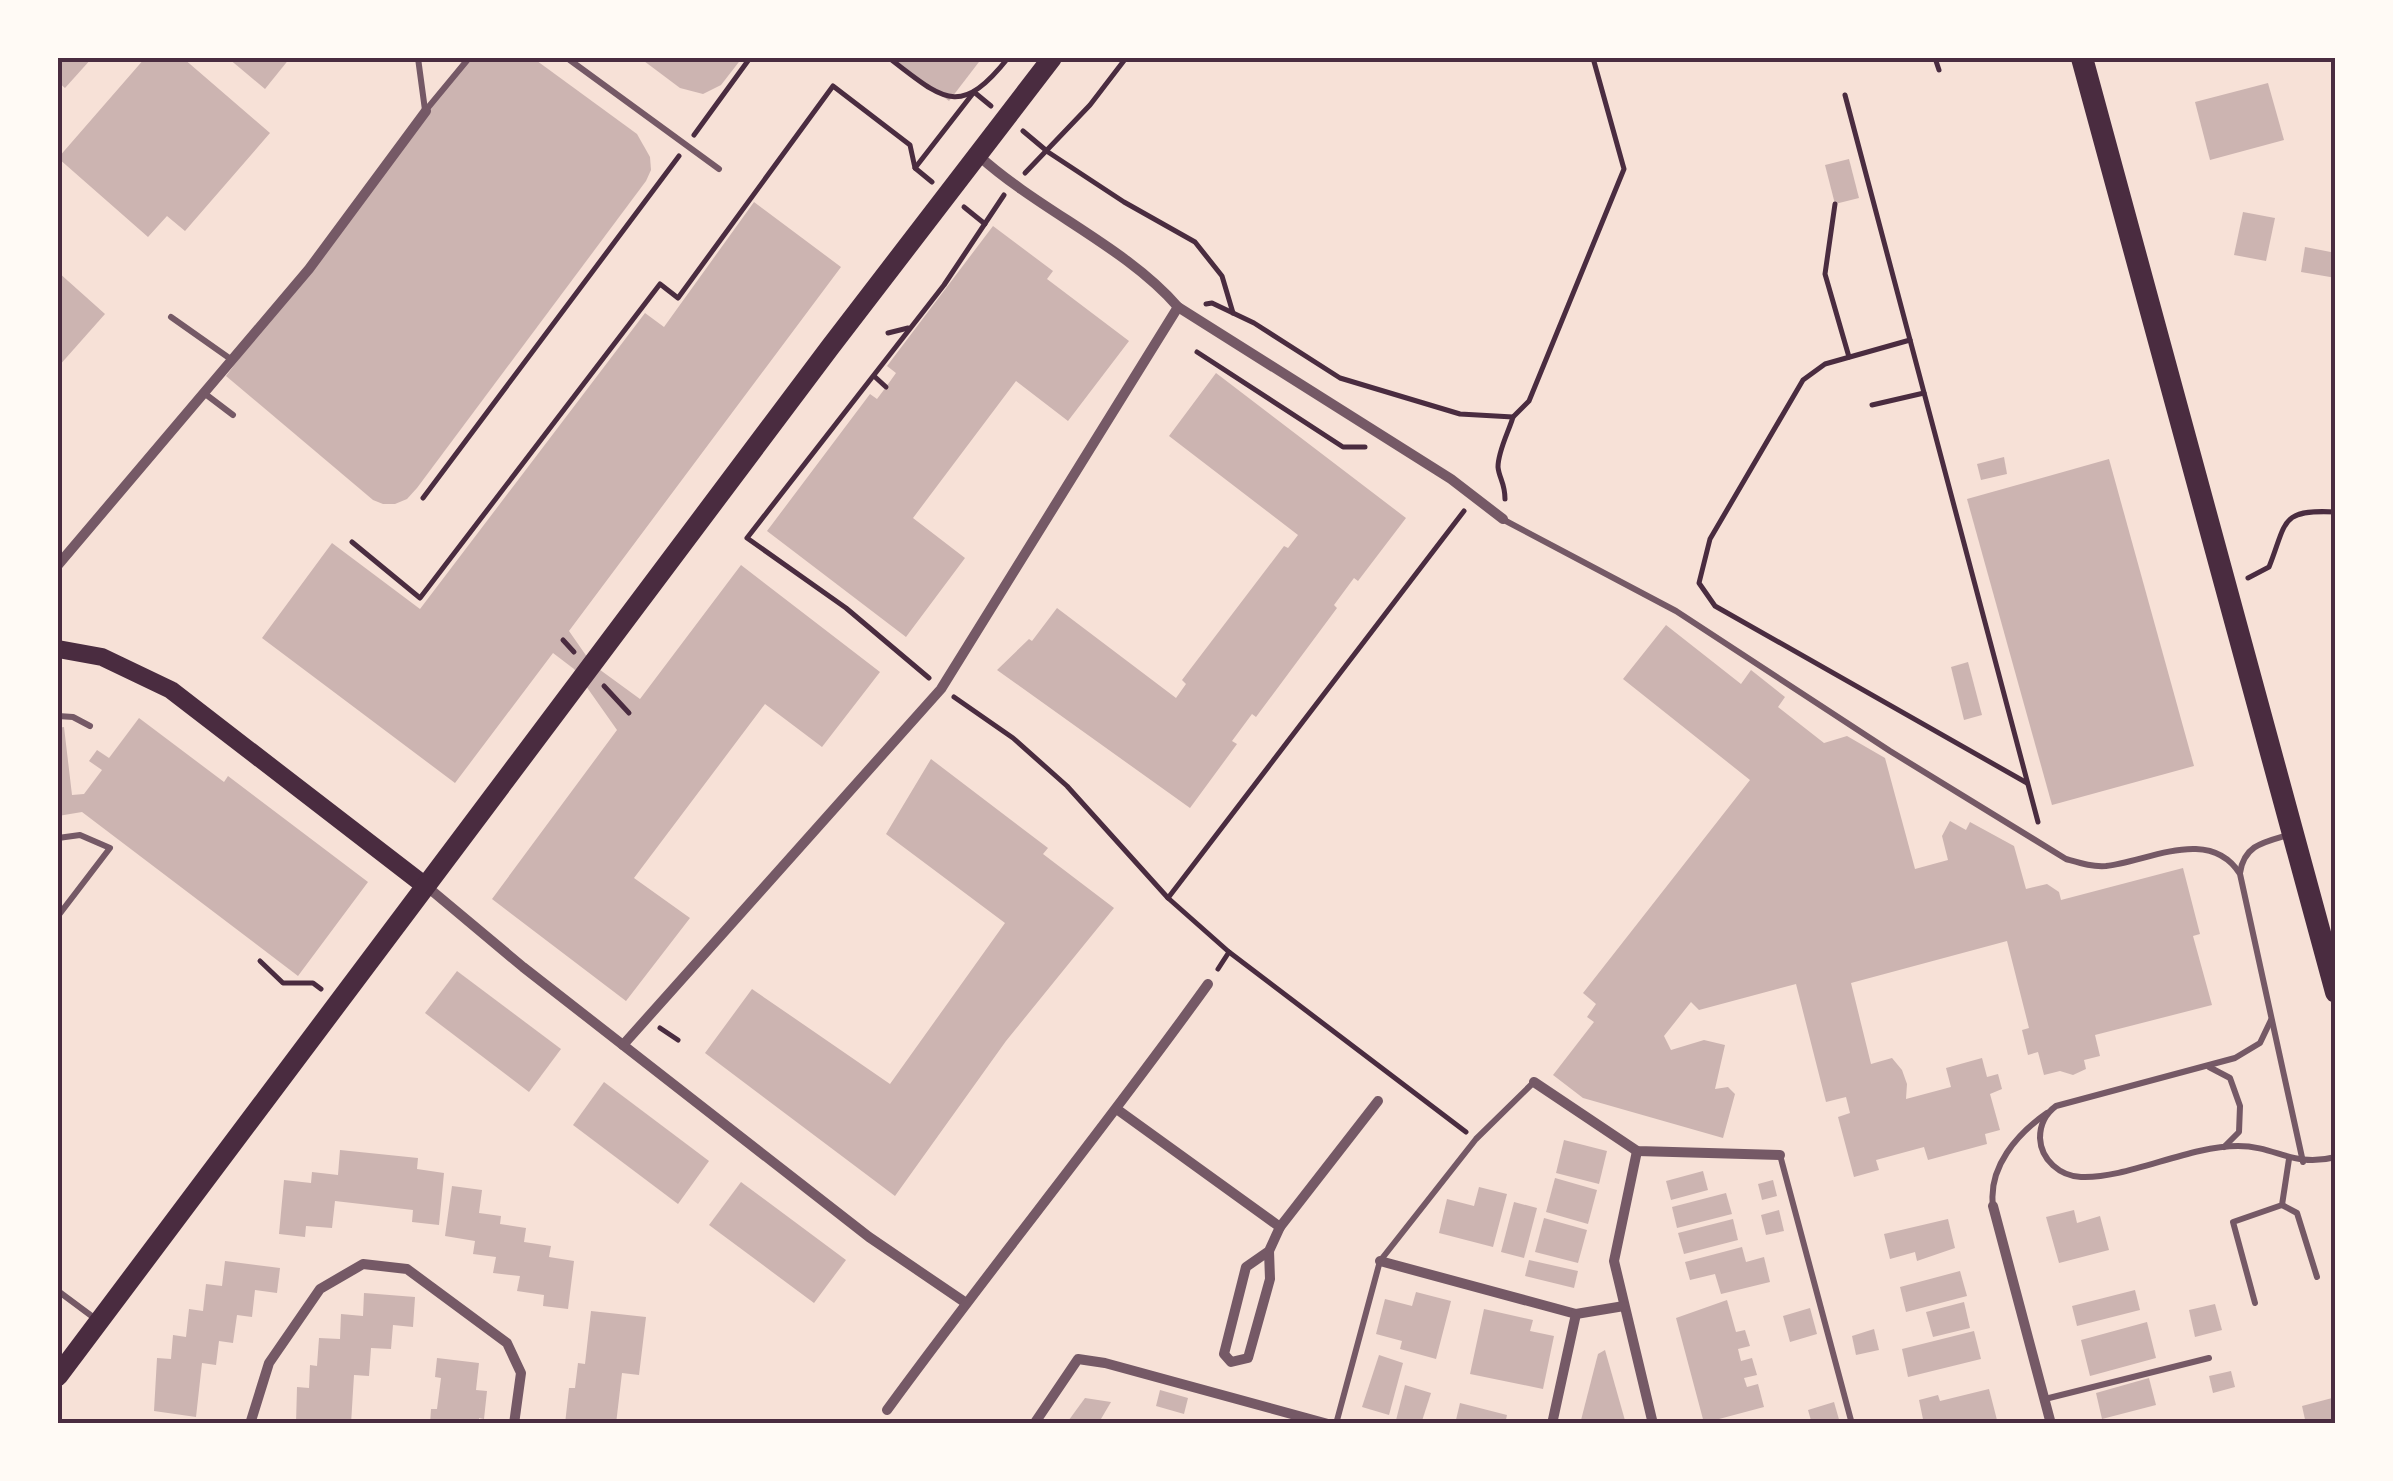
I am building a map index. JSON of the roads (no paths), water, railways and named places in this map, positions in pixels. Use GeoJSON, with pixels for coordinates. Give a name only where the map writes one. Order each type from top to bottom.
{"type":"FeatureCollection","features":[{"type":"Feature","properties":{"kind":"highway"},"geometry":{"type":"LineString","coordinates":[[2082,58],[2336,992]]}},
{"type":"Feature","properties":{"kind":"main road"},"geometry":{"type":"LineString","coordinates":[[58,1376],[830,346],[1052,58]]}},
{"type":"Feature","properties":{"kind":"main road"},"geometry":{"type":"LineString","coordinates":[[58,650],[102,657],[170,690],[424,885]]}},
{"type":"Feature","properties":{"kind":"street"},"geometry":{"type":"LineString","coordinates":[[58,565],[308,269],[426,112]]}},
{"type":"Feature","properties":{"kind":"street"},"geometry":{"type":"LineString","coordinates":[[979,156],[1011,185],[1158,284],[1178,308],[1451,479],[1503,519]]}},
{"type":"Feature","properties":{"kind":"street"},"geometry":{"type":"LineString","coordinates":[[622,1045],[942,689],[1178,308]]}},
{"type":"Feature","properties":{"kind":"street"},"geometry":{"type":"LineString","coordinates":[[424,885],[869,1238],[966,1303]]}},
{"type":"Feature","properties":{"kind":"street"},"geometry":{"type":"LineString","coordinates":[[888,1410],[966,1303],[1118,1110],[1208,984]]}},
{"type":"Feature","properties":{"kind":"street"},"geometry":{"type":"LineString","coordinates":[[1534,1082],[1636,1151],[1780,1155]]}},
{"type":"Feature","properties":{"kind":"street"},"geometry":{"type":"LineString","coordinates":[[1268,1251],[1270,1279],[1248,1358],[1232,1362],[1224,1354],[1246,1266],[1268,1251],[1280,1228],[1378,1101]]}},
{"type":"Feature","properties":{"kind":"street"},"geometry":{"type":"LineString","coordinates":[[1118,1110],[1280,1228]]}},
{"type":"Feature","properties":{"kind":"street"},"geometry":{"type":"LineString","coordinates":[[1636,1151],[1614,1261],[1653,1424]]}},
{"type":"Feature","properties":{"kind":"street"},"geometry":{"type":"LineString","coordinates":[[1993,1206],[2050,1424]]}},
{"type":"Feature","properties":{"kind":"street"},"geometry":{"type":"LineString","coordinates":[[1380,1261],[1576,1314],[1624,1306]]}},
{"type":"Feature","properties":{"kind":"street"},"geometry":{"type":"LineString","coordinates":[[250,1424],[269,1363],[320,1289],[363,1264],[407,1269],[506,1342],[521,1374],[514,1424]]}},
{"type":"Feature","properties":{"kind":"street"},"geometry":{"type":"LineString","coordinates":[[1552,1424],[1576,1314]]}},
{"type":"Feature","properties":{"kind":"street"},"geometry":{"type":"LineString","coordinates":[[1034,1424],[1078,1360],[1106,1363],[1328,1424]]}},
{"type":"Feature","properties":{"kind":"lane"},"geometry":{"type":"LineString","coordinates":[[418,58],[426,112]]}},
{"type":"Feature","properties":{"kind":"lane"},"geometry":{"type":"LineString","coordinates":[[426,112],[469,58]]}},
{"type":"Feature","properties":{"kind":"lane"},"geometry":{"type":"LineString","coordinates":[[567,58],[720,169]]}},
{"type":"Feature","properties":{"kind":"lane"},"geometry":{"type":"LineString","coordinates":[[171,318],[232,360]]}},
{"type":"Feature","properties":{"kind":"lane"},"geometry":{"type":"LineString","coordinates":[[204,393],[233,415]]}},
{"type":"Feature","properties":{"kind":"lane"},"geometry":{"type":"LineString","coordinates":[[1503,519],[1676,611],[1899,758],[2066,859],[2088,866],[2105,866],[2191,849],[2209,850],[2222,855],[2240,874]]}},
{"type":"Feature","properties":{"kind":"lane"},"geometry":{"type":"LineString","coordinates":[[58,716],[73,717],[90,726]]}},
{"type":"Feature","properties":{"kind":"lane"},"geometry":{"type":"LineString","coordinates":[[2293,834],[2249,849],[2244,854],[2240,874],[2304,1162]]}},
{"type":"Feature","properties":{"kind":"lane"},"geometry":{"type":"LineString","coordinates":[[58,838],[80,836],[110,848],[58,916]]}},
{"type":"Feature","properties":{"kind":"lane"},"geometry":{"type":"LineString","coordinates":[[1993,1206],[1993,1185],[1999,1166],[2028,1126],[2047,1112],[2072,1101],[2236,1058],[2252,1050],[2272,1018]]}},
{"type":"Feature","properties":{"kind":"lane"},"geometry":{"type":"LineString","coordinates":[[2204,1066],[2230,1078],[2240,1106],[2239,1132],[2223,1148]]}},
{"type":"Feature","properties":{"kind":"lane"},"geometry":{"type":"LineString","coordinates":[[1336,1424],[1380,1261],[1476,1139],[1534,1082]]}},
{"type":"Feature","properties":{"kind":"lane"},"geometry":{"type":"LineString","coordinates":[[2047,1112],[2040,1144],[2050,1161],[2066,1175],[2098,1176],[2223,1148],[2258,1148],[2304,1162],[2336,1157]]}},
{"type":"Feature","properties":{"kind":"lane"},"geometry":{"type":"LineString","coordinates":[[1780,1155],[1852,1424]]}},
{"type":"Feature","properties":{"kind":"lane"},"geometry":{"type":"LineString","coordinates":[[2282,1205],[2289,1159]]}},
{"type":"Feature","properties":{"kind":"lane"},"geometry":{"type":"LineString","coordinates":[[2255,1303],[2233,1222],[2282,1205],[2297,1212],[2317,1277]]}},
{"type":"Feature","properties":{"kind":"lane"},"geometry":{"type":"LineString","coordinates":[[58,1291],[98,1322]]}},
{"type":"Feature","properties":{"kind":"lane"},"geometry":{"type":"LineString","coordinates":[[2044,1399],[2209,1358]]}}]}
